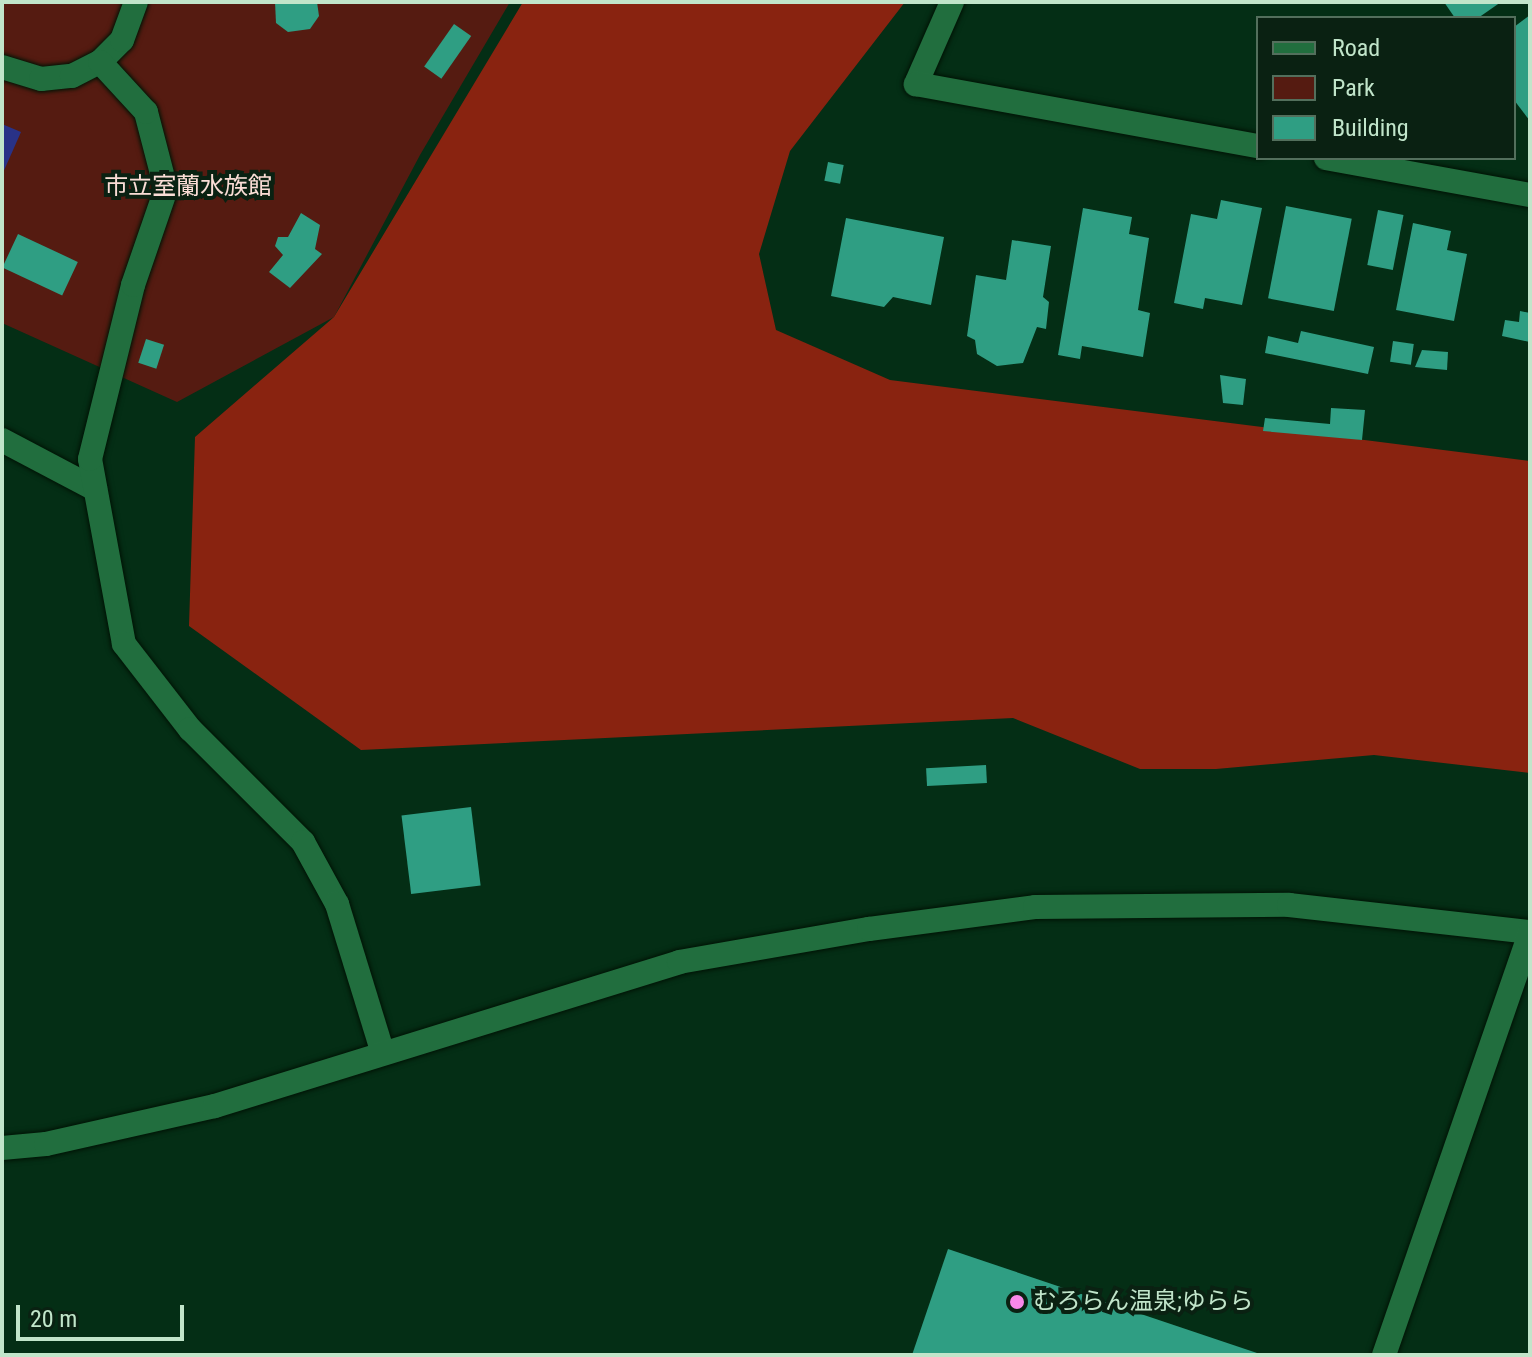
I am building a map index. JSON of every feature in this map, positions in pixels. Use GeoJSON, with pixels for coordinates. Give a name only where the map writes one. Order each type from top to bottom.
{"type":"FeatureCollection","features":[{"type":"Feature","properties":{"kind":"street"},"geometry":{"type":"LineString","coordinates":[[2,67],[41,79],[72,76],[100,62],[122,40],[136,2]]}},
{"type":"Feature","properties":{"kind":"street"},"geometry":{"type":"LineString","coordinates":[[952,2],[916,84],[1256,146]]}},
{"type":"Feature","properties":{"kind":"street"},"geometry":{"type":"LineString","coordinates":[[100,62],[146,112],[166,189],[133,285],[90,459],[124,644],[190,729],[303,842],[337,904],[382,1050]]}},
{"type":"Feature","properties":{"kind":"street"},"geometry":{"type":"LineString","coordinates":[[1337,160],[1530,195]]}},
{"type":"Feature","properties":{"kind":"street"},"geometry":{"type":"LineString","coordinates":[[2,440],[95,489]]}},
{"type":"Feature","properties":{"kind":"street"},"geometry":{"type":"LineString","coordinates":[[2,1148],[46,1144],[215,1106],[382,1050],[679,962],[1035,907],[1289,905],[1530,932],[1384,1355]]}},
{"type":"Feature","properties":{"kind":"green space","name":"市立室蘭水族館"},"geometry":{"type":"Polygon","coordinates":[[[2,2],[510,2],[420,155],[334,317],[177,402],[2,323],[2,2]]]}},
{"type":"Feature","properties":{"kind":"shaded area"},"geometry":{"type":"Polygon","coordinates":[[[523,2],[905,2],[790,151],[759,254],[776,330],[890,380],[1530,461],[1530,773],[1374,755],[1216,769],[1140,769],[1013,718],[361,750],[189,626],[195,437],[334,317],[523,2]]]}},
{"type":"Feature","properties":{"kind":"shaded area"},"geometry":{"type":"Polygon","coordinates":[[[2,124],[21,132],[2,175],[2,124]]]}},
{"type":"Feature","properties":{"kind":"building"},"geometry":{"type":"Polygon","coordinates":[[[275,2],[317,2],[319,16],[310,29],[288,32],[276,23],[275,2]]]}},
{"type":"Feature","properties":{"kind":"building"},"geometry":{"type":"Polygon","coordinates":[[[1444,2],[1501,2],[1481,16],[1454,16],[1444,2]]]}},
{"type":"Feature","properties":{"kind":"building"},"geometry":{"type":"Polygon","coordinates":[[[1530,15],[1530,121],[1516,103],[1516,26],[1530,15]]]}},
{"type":"Feature","properties":{"kind":"building"},"geometry":{"type":"Polygon","coordinates":[[[454,24],[471,36],[441,79],[424,67],[454,24]]]}},
{"type":"Feature","properties":{"kind":"building"},"geometry":{"type":"Polygon","coordinates":[[[828,162],[844,165],[840,184],[824,181],[828,162]]]}},
{"type":"Feature","properties":{"kind":"building"},"geometry":{"type":"Polygon","coordinates":[[[1221,200],[1262,208],[1242,305],[1205,298],[1203,309],[1174,303],[1191,214],[1217,219],[1221,200]]]}},
{"type":"Feature","properties":{"kind":"building"},"geometry":{"type":"Polygon","coordinates":[[[1286,206],[1352,219],[1334,311],[1268,298],[1286,206]]]}},
{"type":"Feature","properties":{"kind":"building"},"geometry":{"type":"Polygon","coordinates":[[[1083,208],[1132,217],[1129,234],[1149,238],[1138,310],[1150,313],[1143,357],[1082,346],[1080,359],[1058,355],[1083,208]]]}},
{"type":"Feature","properties":{"kind":"building"},"geometry":{"type":"Polygon","coordinates":[[[1378,210],[1404,215],[1393,270],[1367,265],[1378,210]]]}},
{"type":"Feature","properties":{"kind":"building"},"geometry":{"type":"Polygon","coordinates":[[[301,213],[320,225],[315,249],[322,254],[290,288],[269,272],[283,255],[275,246],[278,237],[288,237],[301,213]]]}},
{"type":"Feature","properties":{"kind":"building"},"geometry":{"type":"Polygon","coordinates":[[[846,218],[944,237],[931,305],[893,297],[884,307],[831,296],[846,218]]]}},
{"type":"Feature","properties":{"kind":"building"},"geometry":{"type":"Polygon","coordinates":[[[1413,223],[1451,231],[1447,250],[1467,254],[1454,321],[1396,310],[1413,223]]]}},
{"type":"Feature","properties":{"kind":"building"},"geometry":{"type":"Polygon","coordinates":[[[18,234],[78,262],[62,295],[2,268],[18,234]]]}},
{"type":"Feature","properties":{"kind":"building"},"geometry":{"type":"Polygon","coordinates":[[[1012,240],[1051,246],[1043,297],[1049,302],[1046,329],[1037,327],[1023,363],[997,366],[977,354],[975,340],[967,336],[976,275],[1006,280],[1012,240]]]}},
{"type":"Feature","properties":{"kind":"building"},"geometry":{"type":"Polygon","coordinates":[[[1520,311],[1530,313],[1530,342],[1502,336],[1505,320],[1519,322],[1520,311]]]}},
{"type":"Feature","properties":{"kind":"building"},"geometry":{"type":"Polygon","coordinates":[[[1301,331],[1374,347],[1368,374],[1265,353],[1268,336],[1298,343],[1301,331]]]}},
{"type":"Feature","properties":{"kind":"building"},"geometry":{"type":"Polygon","coordinates":[[[146,339],[164,345],[156,369],[138,363],[146,339]]]}},
{"type":"Feature","properties":{"kind":"building"},"geometry":{"type":"Polygon","coordinates":[[[1393,341],[1414,344],[1411,365],[1390,362],[1393,341]]]}},
{"type":"Feature","properties":{"kind":"building"},"geometry":{"type":"Polygon","coordinates":[[[1422,350],[1448,352],[1447,370],[1415,367],[1422,350]]]}},
{"type":"Feature","properties":{"kind":"building"},"geometry":{"type":"Polygon","coordinates":[[[1220,375],[1246,379],[1243,405],[1223,403],[1220,375]]]}},
{"type":"Feature","properties":{"kind":"building"},"geometry":{"type":"Polygon","coordinates":[[[1331,408],[1365,410],[1362,440],[1263,431],[1265,418],[1330,424],[1331,408]]]}},
{"type":"Feature","properties":{"kind":"building"},"geometry":{"type":"Polygon","coordinates":[[[986,765],[987,783],[927,786],[926,768],[986,765]]]}},
{"type":"Feature","properties":{"kind":"building"},"geometry":{"type":"Polygon","coordinates":[[[471,807],[481,885],[411,894],[402,816],[471,807]]]}},
{"type":"Feature","properties":{"kind":"building","name":"むろらん温泉;ゆらら"},"geometry":{"type":"Polygon","coordinates":[[[948,1249],[1260,1354],[1260,1355],[912,1355],[948,1249]]]}},
{"type":"Feature","properties":{"kind":"place","name":"むろらん温泉;ゆらら"},"geometry":{"type":"Point","coordinates":[1017,1302]}}]}
